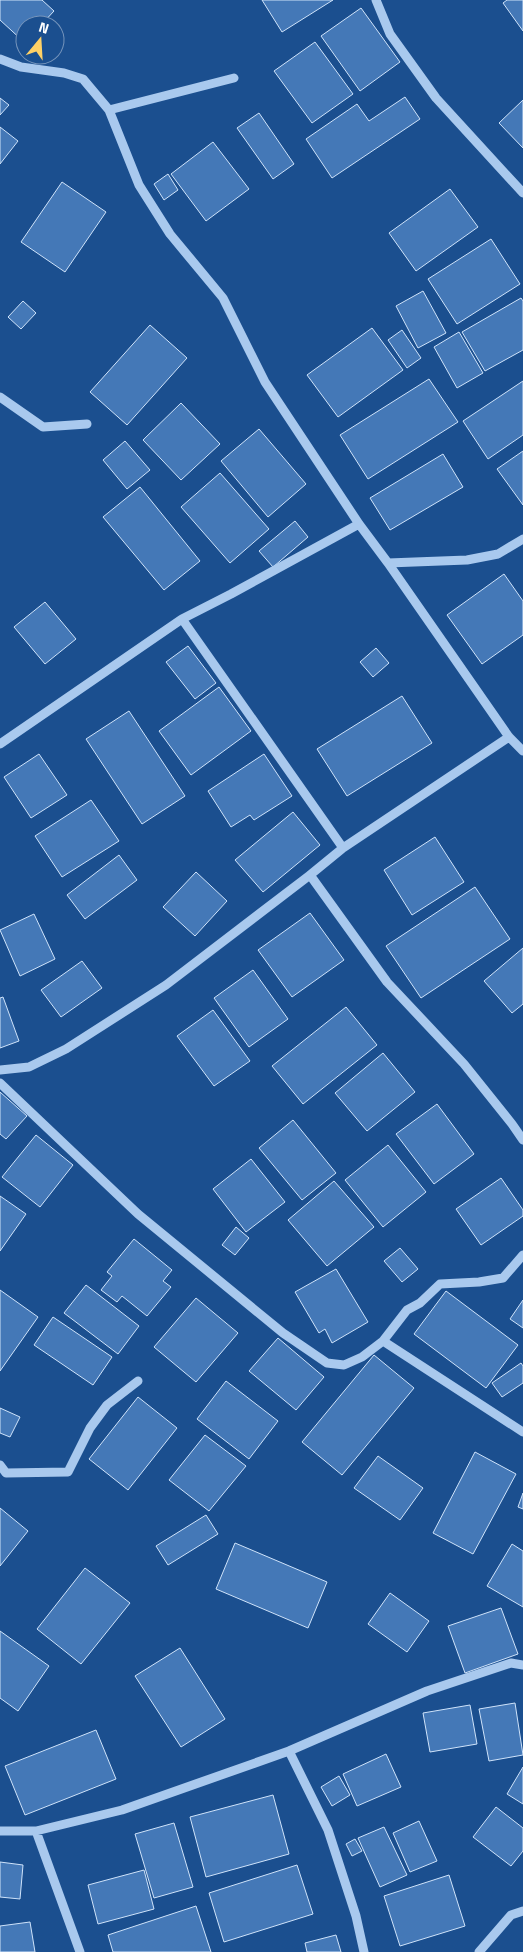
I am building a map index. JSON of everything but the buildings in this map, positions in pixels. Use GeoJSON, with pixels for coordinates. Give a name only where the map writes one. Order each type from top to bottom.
{"type":"FeatureCollection","features":[{"type":"Feature","properties":{"kind":"street"},"geometry":{"type":"LineString","coordinates":[[376,0],[390,34],[436,98],[523,193]]}},
{"type":"Feature","properties":{"kind":"street"},"geometry":{"type":"LineString","coordinates":[[0,59],[21,67],[64,72],[83,79],[109,110],[139,185],[170,234],[223,298],[265,382],[359,524],[509,737],[523,751]]}},
{"type":"Feature","properties":{"kind":"street"},"geometry":{"type":"LineString","coordinates":[[109,110],[234,78]]}},
{"type":"Feature","properties":{"kind":"street"},"geometry":{"type":"LineString","coordinates":[[0,397],[43,427],[87,424]]}},
{"type":"Feature","properties":{"kind":"street"},"geometry":{"type":"LineString","coordinates":[[0,744],[182,619],[359,524]]}},
{"type":"Feature","properties":{"kind":"street"},"geometry":{"type":"LineString","coordinates":[[388,563],[467,560],[498,554],[523,539]]}},
{"type":"Feature","properties":{"kind":"street"},"geometry":{"type":"LineString","coordinates":[[182,619],[342,848]]}},
{"type":"Feature","properties":{"kind":"street"},"geometry":{"type":"LineString","coordinates":[[0,1070],[29,1067],[66,1050],[166,985],[310,876],[342,848],[509,737]]}},
{"type":"Feature","properties":{"kind":"street"},"geometry":{"type":"LineString","coordinates":[[310,876],[387,982],[464,1064],[523,1140]]}},
{"type":"Feature","properties":{"kind":"street"},"geometry":{"type":"LineString","coordinates":[[0,1083],[138,1214],[283,1333],[327,1363],[344,1365],[362,1357],[384,1341],[407,1310],[420,1303],[440,1284],[479,1282],[503,1278],[523,1255]]}},
{"type":"Feature","properties":{"kind":"street"},"geometry":{"type":"LineString","coordinates":[[384,1341],[523,1432]]}},
{"type":"Feature","properties":{"kind":"street"},"geometry":{"type":"LineString","coordinates":[[0,1465],[6,1473],[68,1472],[90,1428],[107,1405],[138,1381]]}},
{"type":"Feature","properties":{"kind":"street"},"geometry":{"type":"LineString","coordinates":[[0,1831],[36,1831],[122,1810],[289,1751],[427,1692],[511,1663],[523,1664]]}},
{"type":"Feature","properties":{"kind":"street"},"geometry":{"type":"LineString","coordinates":[[289,1751],[328,1830],[356,1916],[364,1952]]}},
{"type":"Feature","properties":{"kind":"street"},"geometry":{"type":"LineString","coordinates":[[36,1831],[80,1952]]}},
{"type":"Feature","properties":{"kind":"street"},"geometry":{"type":"LineString","coordinates":[[478,1952],[510,1915],[523,1911]]}}]}
